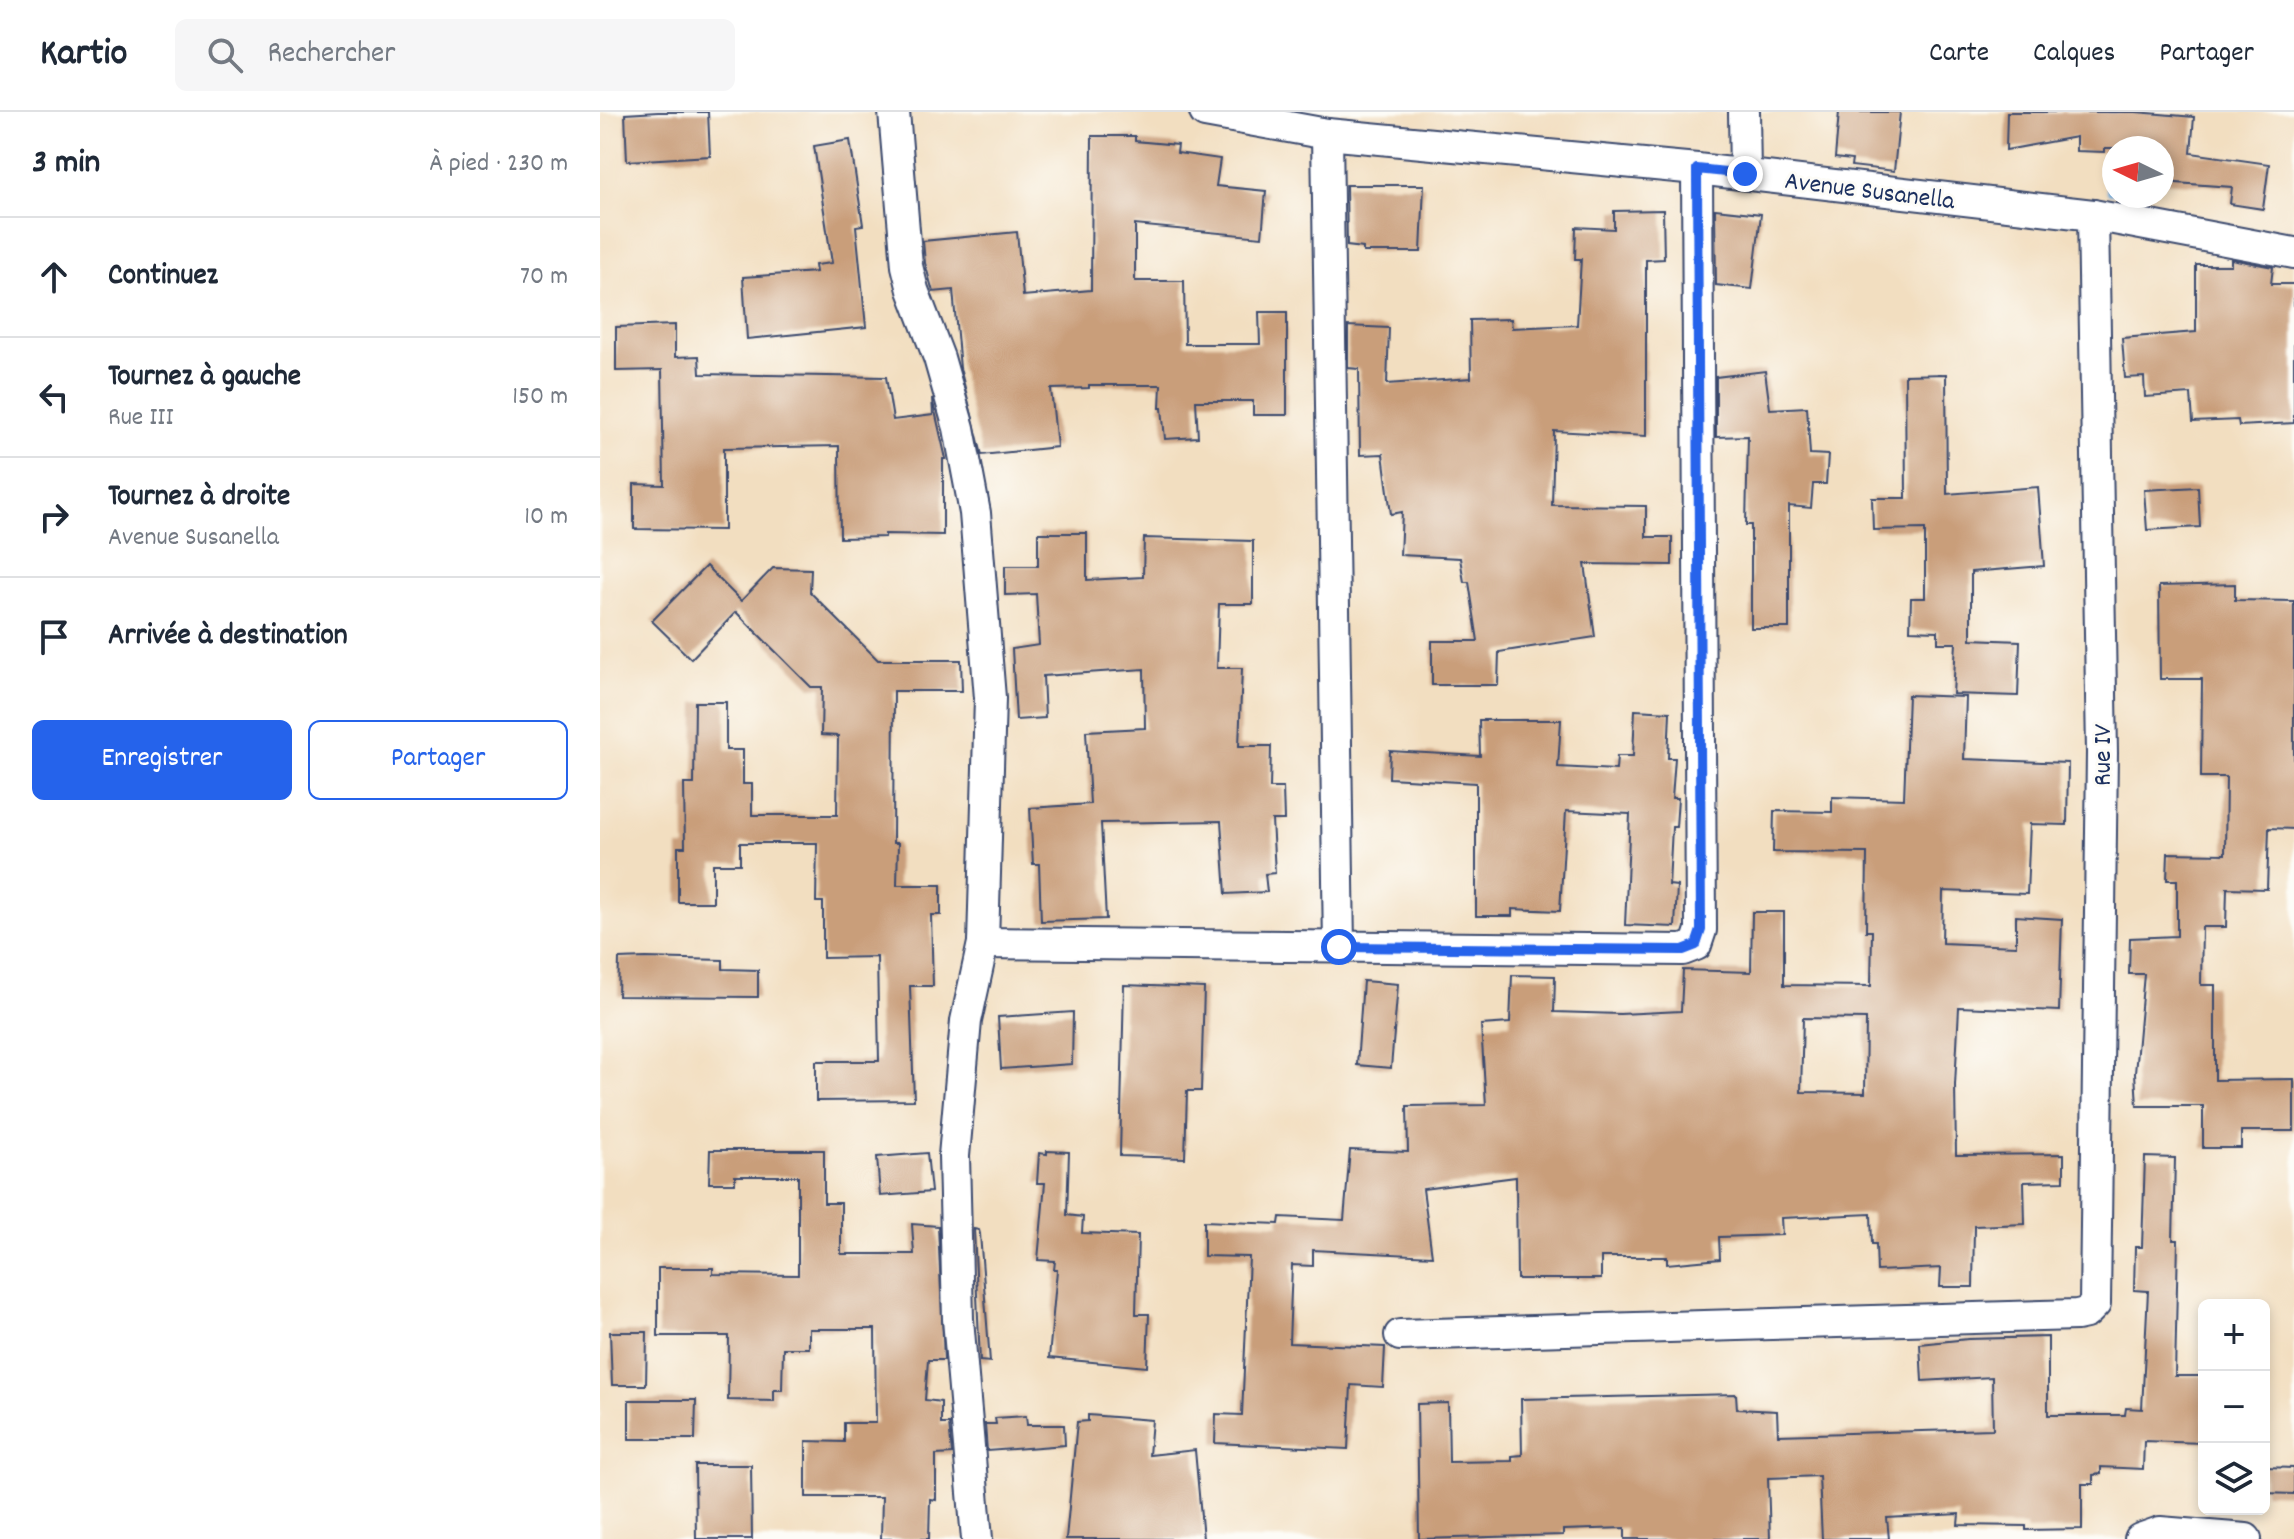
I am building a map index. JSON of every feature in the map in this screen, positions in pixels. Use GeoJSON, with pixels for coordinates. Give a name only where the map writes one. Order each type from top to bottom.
{"type":"FeatureCollection","features":[{"type":"Feature","properties":{"kind":"street"},"geometry":{"type":"LineString","coordinates":[[894,112],[907,266],[959,428],[975,513],[990,698],[983,943],[966,1021],[954,1156],[958,1319],[977,1539]]}},
{"type":"Feature","properties":{"kind":"street","name":"Avenue Susanella"},"geometry":{"type":"LineString","coordinates":[[1205,112],[1327,134],[1745,174],[2093,215],[2294,253]]}},
{"type":"Feature","properties":{"kind":"street"},"geometry":{"type":"LineString","coordinates":[[1744,112],[1745,174]]}},
{"type":"Feature","properties":{"kind":"street"},"geometry":{"type":"LineString","coordinates":[[1327,134],[1339,947]]}},
{"type":"Feature","properties":{"kind":"street"},"geometry":{"type":"LineString","coordinates":[[983,943],[1683,950],[1696,945],[1701,930],[1697,169]]}},
{"type":"Feature","properties":{"kind":"street","name":"Rue IV"},"geometry":{"type":"LineString","coordinates":[[1400,1335],[2077,1315],[2091,1309],[2097,1296],[2102,753],[2093,215]]}},
{"type":"Feature","properties":{"kind":"street"},"geometry":{"type":"LineString","coordinates":[[2140,1539],[2160,1532],[2246,1539]]}},
{"type":"Feature","properties":{"kind":"building"},"geometry":{"type":"Polygon","coordinates":[[[708,112],[710,156],[627,161],[625,114],[708,112]]]}},
{"type":"Feature","properties":{"kind":"building"},"geometry":{"type":"Polygon","coordinates":[[[1839,112],[1900,112],[1894,171],[1851,166],[1852,160],[1835,158],[1839,112]]]}},
{"type":"Feature","properties":{"kind":"building"},"geometry":{"type":"Polygon","coordinates":[[[2007,112],[2136,112],[2194,117],[2191,153],[2269,164],[2263,209],[2230,204],[2232,187],[2174,183],[2174,136],[2102,136],[2102,152],[2076,151],[2076,137],[2006,150],[2007,112]]]}},
{"type":"Feature","properties":{"kind":"building"},"geometry":{"type":"Polygon","coordinates":[[[1092,136],[1135,136],[1135,141],[1178,145],[1177,153],[1220,159],[1216,186],[1266,191],[1262,237],[1135,225],[1135,281],[1184,281],[1185,344],[1260,344],[1259,312],[1287,312],[1287,415],[1253,415],[1253,401],[1196,401],[1198,437],[1165,439],[1160,408],[1161,385],[1089,385],[1089,388],[1051,389],[1057,447],[982,455],[960,368],[953,290],[933,292],[923,241],[1017,232],[1023,296],[1091,290],[1092,136]]]}},
{"type":"Feature","properties":{"kind":"building"},"geometry":{"type":"Polygon","coordinates":[[[850,140],[863,225],[856,226],[866,327],[747,339],[743,277],[816,272],[815,265],[832,263],[814,146],[850,140]]]}},
{"type":"Feature","properties":{"kind":"building"},"geometry":{"type":"Polygon","coordinates":[[[1346,185],[1424,185],[1421,252],[1363,252],[1363,248],[1347,246],[1346,185]]]}},
{"type":"Feature","properties":{"kind":"building"},"geometry":{"type":"Polygon","coordinates":[[[1715,209],[1761,214],[1752,289],[1716,285],[1715,209]]]}},
{"type":"Feature","properties":{"kind":"building"},"geometry":{"type":"Polygon","coordinates":[[[1663,210],[1664,259],[1646,260],[1646,436],[1554,431],[1552,505],[1646,506],[1646,537],[1672,537],[1672,565],[1585,564],[1595,637],[1499,652],[1498,685],[1432,685],[1432,641],[1478,641],[1469,582],[1464,582],[1460,558],[1400,555],[1402,512],[1391,514],[1383,454],[1360,455],[1359,369],[1348,368],[1348,326],[1389,328],[1387,384],[1471,378],[1470,320],[1511,319],[1512,328],[1577,325],[1581,259],[1575,259],[1576,227],[1614,229],[1614,211],[1663,210]]]}},
{"type":"Feature","properties":{"kind":"building"},"geometry":{"type":"Polygon","coordinates":[[[2231,259],[2273,267],[2271,284],[2294,284],[2294,423],[2239,426],[2238,420],[2193,422],[2191,394],[2145,397],[2144,377],[2125,378],[2122,338],[2196,332],[2196,265],[2231,265],[2231,259]]]}},
{"type":"Feature","properties":{"kind":"building"},"geometry":{"type":"Polygon","coordinates":[[[675,325],[675,357],[699,356],[700,374],[886,377],[893,420],[933,415],[932,398],[946,459],[943,459],[943,535],[885,534],[885,537],[840,538],[839,446],[724,448],[724,530],[634,529],[634,484],[664,485],[662,370],[616,371],[616,327],[675,325]]]}},
{"type":"Feature","properties":{"kind":"building"},"geometry":{"type":"Polygon","coordinates":[[[1765,371],[1770,409],[1807,407],[1810,454],[1828,455],[1826,484],[1813,484],[1811,508],[1789,506],[1789,628],[1751,628],[1751,525],[1746,525],[1748,436],[1716,437],[1716,377],[1765,371]]]}},
{"type":"Feature","properties":{"kind":"building"},"geometry":{"type":"Polygon","coordinates":[[[1946,374],[1947,494],[2038,487],[2044,566],[1971,572],[1971,639],[2020,641],[2018,696],[1953,694],[1956,643],[1938,643],[1938,631],[1910,630],[1911,598],[1925,598],[1925,529],[1873,530],[1872,498],[1906,498],[1905,375],[1946,374]]]}},
{"type":"Feature","properties":{"kind":"building"},"geometry":{"type":"Polygon","coordinates":[[[2198,487],[2200,527],[2147,530],[2144,490],[2198,487]]]}},
{"type":"Feature","properties":{"kind":"building"},"geometry":{"type":"Polygon","coordinates":[[[1038,533],[1087,533],[1087,580],[1143,577],[1144,538],[1253,541],[1253,604],[1219,604],[1217,668],[1242,668],[1239,746],[1271,746],[1270,788],[1283,788],[1284,820],[1272,820],[1275,873],[1265,874],[1267,892],[1226,894],[1221,821],[1101,823],[1106,919],[1041,921],[1039,864],[1033,864],[1030,808],[1090,804],[1086,731],[1145,728],[1144,669],[1043,676],[1045,718],[1016,720],[1012,649],[1039,645],[1036,594],[1005,595],[1005,566],[1038,566],[1038,533]]]}},
{"type":"Feature","properties":{"kind":"building"},"geometry":{"type":"Polygon","coordinates":[[[706,566],[741,601],[773,568],[811,569],[810,592],[878,660],[961,660],[962,691],[894,691],[893,843],[898,843],[897,885],[941,885],[941,915],[931,915],[933,986],[910,986],[914,1100],[816,1101],[816,1061],[879,1061],[877,957],[823,958],[823,902],[816,902],[817,843],[740,843],[740,864],[713,864],[713,902],[678,902],[678,847],[685,847],[684,784],[694,784],[695,702],[726,702],[726,750],[743,750],[743,784],[752,784],[752,815],[837,815],[838,736],[821,735],[822,687],[811,687],[736,612],[691,659],[652,621],[706,566]]]}},
{"type":"Feature","properties":{"kind":"building"},"geometry":{"type":"Polygon","coordinates":[[[2235,584],[2235,600],[2294,601],[2294,829],[2269,828],[2267,889],[2227,888],[2226,927],[2202,927],[2201,985],[2215,985],[2215,1080],[2294,1079],[2294,1131],[2241,1131],[2241,1148],[2203,1148],[2203,1106],[2137,1106],[2135,1073],[2144,974],[2129,974],[2130,938],[2177,936],[2177,880],[2167,880],[2168,853],[2225,854],[2226,777],[2201,777],[2202,679],[2160,679],[2159,586],[2235,584]]]}},
{"type":"Feature","properties":{"kind":"building"},"geometry":{"type":"Polygon","coordinates":[[[1908,695],[1966,697],[1964,759],[2068,763],[2067,825],[2030,824],[2027,894],[1943,891],[1942,943],[2016,946],[2016,916],[2062,919],[2059,1011],[1959,1007],[1955,1085],[1956,1155],[2064,1154],[2064,1181],[2024,1182],[2025,1224],[1974,1226],[1973,1287],[1940,1287],[1941,1268],[1877,1271],[1871,1214],[1781,1218],[1782,1235],[1719,1237],[1720,1259],[1667,1264],[1667,1257],[1601,1257],[1601,1279],[1517,1279],[1516,1177],[1423,1189],[1432,1256],[1313,1250],[1313,1266],[1292,1265],[1289,1343],[1385,1347],[1383,1387],[1351,1385],[1348,1449],[1215,1443],[1216,1414],[1242,1415],[1249,1257],[1204,1256],[1204,1221],[1279,1224],[1280,1217],[1344,1220],[1350,1150],[1408,1152],[1407,1106],[1486,1105],[1481,1025],[1510,1023],[1512,975],[1555,976],[1554,1012],[1620,1014],[1681,1011],[1683,970],[1751,972],[1752,912],[1784,912],[1784,985],[1871,986],[1872,931],[1866,931],[1867,853],[1773,852],[1774,811],[1832,812],[1832,797],[1904,799],[1908,695]],[[1803,1018],[1801,1092],[1865,1093],[1866,1019],[1803,1018]]]}},
{"type":"Feature","properties":{"kind":"building"},"geometry":{"type":"Polygon","coordinates":[[[1635,710],[1670,712],[1668,758],[1675,758],[1672,798],[1678,798],[1676,827],[1672,827],[1669,885],[1677,886],[1675,927],[1625,925],[1630,814],[1566,811],[1560,911],[1512,909],[1512,916],[1476,916],[1476,783],[1389,778],[1390,751],[1480,756],[1479,720],[1561,720],[1558,767],[1616,770],[1617,756],[1633,756],[1635,710]]]}},
{"type":"Feature","properties":{"kind":"building"},"geometry":{"type":"Polygon","coordinates":[[[619,959],[723,960],[723,969],[758,970],[758,997],[618,996],[619,959]]]}},
{"type":"Feature","properties":{"kind":"building"},"geometry":{"type":"Polygon","coordinates":[[[1363,981],[1398,984],[1391,1068],[1357,1065],[1363,981]]]}},
{"type":"Feature","properties":{"kind":"building"},"geometry":{"type":"Polygon","coordinates":[[[1124,985],[1204,988],[1201,1091],[1187,1091],[1185,1158],[1120,1156],[1124,985]]]}},
{"type":"Feature","properties":{"kind":"building"},"geometry":{"type":"Polygon","coordinates":[[[1073,1012],[1072,1064],[1001,1069],[998,1017],[1073,1012]]]}},
{"type":"Feature","properties":{"kind":"building"},"geometry":{"type":"Polygon","coordinates":[[[710,1150],[824,1150],[824,1203],[841,1203],[841,1254],[914,1254],[912,1224],[938,1226],[944,1360],[928,1360],[925,1400],[941,1402],[941,1424],[949,1424],[952,1454],[936,1455],[936,1500],[930,1499],[929,1539],[881,1539],[882,1497],[806,1497],[806,1441],[844,1442],[844,1423],[876,1423],[875,1329],[809,1329],[809,1348],[783,1348],[782,1390],[774,1390],[774,1401],[728,1400],[729,1336],[658,1336],[658,1268],[713,1268],[713,1274],[798,1275],[798,1176],[735,1176],[735,1183],[709,1183],[710,1150]]]}},
{"type":"Feature","properties":{"kind":"building"},"geometry":{"type":"Polygon","coordinates":[[[1047,1151],[1069,1152],[1067,1215],[1083,1217],[1082,1233],[1138,1235],[1136,1314],[1149,1314],[1147,1367],[1049,1358],[1057,1270],[1054,1270],[1055,1261],[1038,1260],[1045,1183],[1037,1183],[1039,1153],[1047,1154],[1047,1151]]]}},
{"type":"Feature","properties":{"kind":"building"},"geometry":{"type":"Polygon","coordinates":[[[927,1153],[931,1192],[880,1196],[877,1157],[927,1153]]]}},
{"type":"Feature","properties":{"kind":"building"},"geometry":{"type":"Polygon","coordinates":[[[2145,1157],[2175,1158],[2173,1240],[2178,1240],[2175,1376],[2198,1376],[2198,1443],[2144,1441],[2143,1469],[2101,1467],[2101,1474],[2093,1475],[2093,1484],[2082,1484],[2082,1529],[2026,1530],[2026,1526],[1958,1525],[1959,1514],[1887,1518],[1889,1539],[1822,1539],[1819,1476],[1768,1478],[1770,1539],[1625,1539],[1625,1528],[1563,1530],[1563,1535],[1419,1539],[1417,1404],[1448,1403],[1449,1462],[1512,1461],[1512,1456],[1522,1455],[1521,1399],[1736,1394],[1737,1409],[1777,1411],[1778,1435],[1993,1429],[1992,1377],[1922,1381],[1920,1344],[2048,1337],[2048,1415],[2125,1415],[2126,1408],[2142,1409],[2148,1291],[2134,1290],[2135,1247],[2142,1247],[2145,1157]]]}},
{"type":"Feature","properties":{"kind":"building"},"geometry":{"type":"Polygon","coordinates":[[[974,1229],[979,1230],[980,1234],[990,1362],[980,1361],[974,1229]]]}},
{"type":"Feature","properties":{"kind":"building"},"geometry":{"type":"Polygon","coordinates":[[[610,1332],[647,1332],[646,1385],[612,1385],[610,1332]]]}},
{"type":"Feature","properties":{"kind":"building"},"geometry":{"type":"Polygon","coordinates":[[[629,1400],[696,1400],[695,1439],[629,1439],[629,1400]]]}},
{"type":"Feature","properties":{"kind":"building"},"geometry":{"type":"Polygon","coordinates":[[[1088,1415],[1152,1420],[1149,1455],[1195,1450],[1203,1539],[1066,1539],[1077,1422],[1088,1421],[1088,1415]]]}},
{"type":"Feature","properties":{"kind":"building"},"geometry":{"type":"Polygon","coordinates":[[[1026,1416],[1027,1425],[1064,1425],[1065,1445],[987,1451],[985,1424],[996,1424],[995,1418],[1026,1416]]]}},
{"type":"Feature","properties":{"kind":"building"},"geometry":{"type":"Polygon","coordinates":[[[695,1465],[751,1465],[752,1539],[696,1539],[695,1465]]]}},
{"type":"Feature","properties":{"kind":"building"},"geometry":{"type":"Polygon","coordinates":[[[2270,1467],[2294,1468],[2294,1494],[2270,1493],[2270,1467]]]}},
{"type":"Feature","properties":{"kind":"waterway"},"geometry":{"type":"LineString","coordinates":[[2112,136],[2113,112]]}},
{"type":"Feature","properties":{"kind":"route"},"geometry":{"type":"LineString","coordinates":[[1339,947],[1683,950],[1696,945],[1701,930],[1697,169],[1745,174]]}}]}
